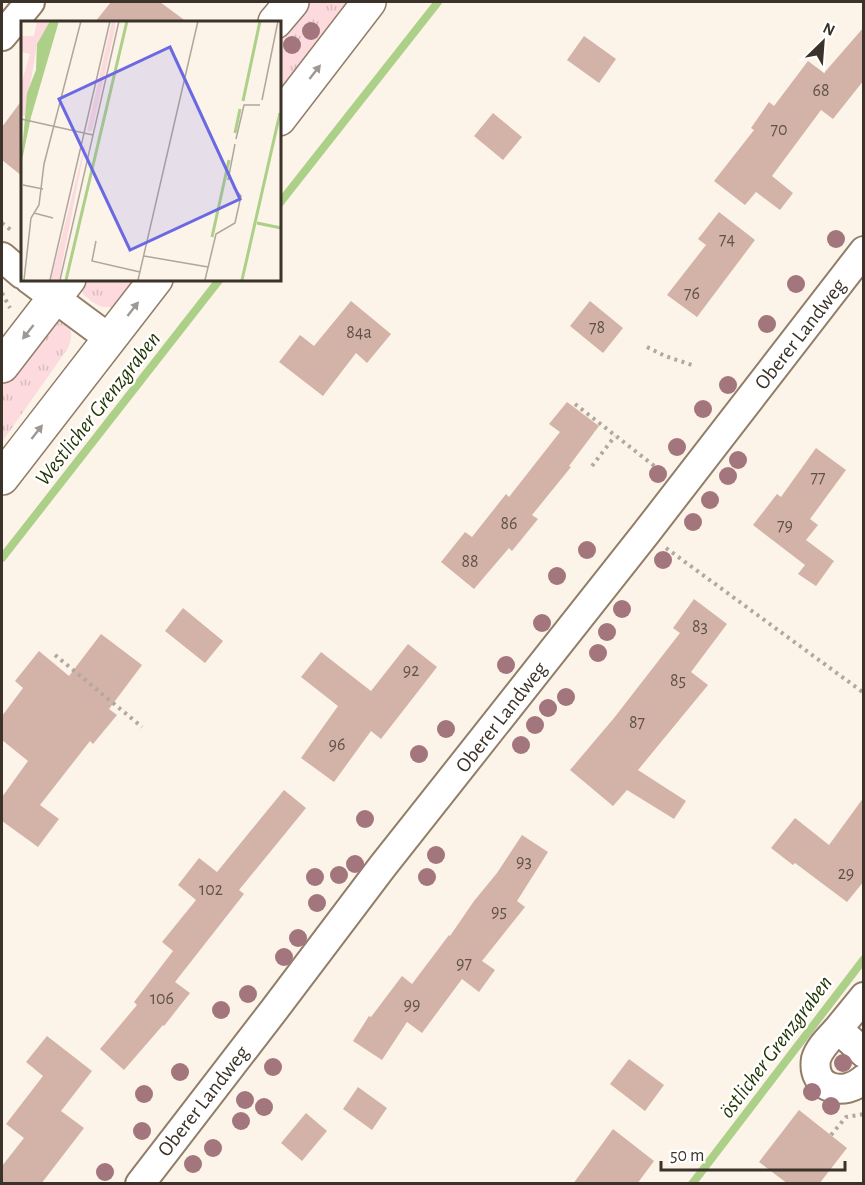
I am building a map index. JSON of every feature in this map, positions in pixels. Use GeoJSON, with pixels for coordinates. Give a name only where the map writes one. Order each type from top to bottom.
{"type":"FeatureCollection","features":[{"type":"Feature","properties":{"kind":"main road"},"geometry":{"type":"LineString","coordinates":[[276,21],[292,2]]}},
{"type":"Feature","properties":{"kind":"main road"},"geometry":{"type":"LineString","coordinates":[[280,118],[369,2]]}},
{"type":"Feature","properties":{"kind":"main road"},"geometry":{"type":"LineString","coordinates":[[2,478],[155,280]]}},
{"type":"Feature","properties":{"kind":"main road"},"geometry":{"type":"LineString","coordinates":[[2,366],[51,285]]}},
{"type":"Feature","properties":{"kind":"street"},"geometry":{"type":"LineString","coordinates":[[2,36],[30,2]]}},
{"type":"Feature","properties":{"kind":"street","name":"Oberer Landweg"},"geometry":{"type":"LineString","coordinates":[[140,1184],[388,859],[646,533],[864,251]]}},
{"type":"Feature","properties":{"kind":"street"},"geometry":{"type":"LineString","coordinates":[[2,257],[21,273]]}},
{"type":"Feature","properties":{"kind":"street"},"geometry":{"type":"LineString","coordinates":[[51,285],[110,339]]}},
{"type":"Feature","properties":{"kind":"street"},"geometry":{"type":"LineString","coordinates":[[861,1088],[835,1090],[823,1082],[817,1072],[816,1061],[819,1051],[864,997]]}},
{"type":"Feature","properties":{"kind":"street"},"geometry":{"type":"LineString","coordinates":[[838,1029],[864,1053]]}},
{"type":"Feature","properties":{"kind":"path"},"geometry":{"type":"LineString","coordinates":[[2,293],[10,308]]}},
{"type":"Feature","properties":{"kind":"path"},"geometry":{"type":"LineString","coordinates":[[647,347],[692,365]]}},
{"type":"Feature","properties":{"kind":"path"},"geometry":{"type":"LineString","coordinates":[[575,404],[681,488]]}},
{"type":"Feature","properties":{"kind":"path"},"geometry":{"type":"LineString","coordinates":[[592,466],[615,436]]}},
{"type":"Feature","properties":{"kind":"path"},"geometry":{"type":"LineString","coordinates":[[646,533],[864,693]]}},
{"type":"Feature","properties":{"kind":"path"},"geometry":{"type":"LineString","coordinates":[[55,655],[142,727]]}},
{"type":"Feature","properties":{"kind":"path"},"geometry":{"type":"LineString","coordinates":[[831,1135],[846,1117],[864,1114]]}},
{"type":"Feature","properties":{"kind":"green space"},"geometry":{"type":"Polygon","coordinates":[[[304,2],[358,2],[280,101],[280,33],[304,2]]]}},
{"type":"Feature","properties":{"kind":"green space"},"geometry":{"type":"Polygon","coordinates":[[[87,280],[139,280],[120,302],[109,307],[92,302],[83,294],[82,287],[87,280]]]}},
{"type":"Feature","properties":{"kind":"green space"},"geometry":{"type":"Polygon","coordinates":[[[61,320],[69,322],[70,326],[71,338],[68,348],[2,442],[2,385],[52,325],[61,320]]]}},
{"type":"Feature","properties":{"kind":"building"},"geometry":{"type":"Polygon","coordinates":[[[111,2],[160,2],[186,21],[96,21],[111,2]]]}},
{"type":"Feature","properties":{"kind":"building"},"geometry":{"type":"Polygon","coordinates":[[[864,27],[864,80],[833,119],[821,110],[772,176],[793,193],[780,210],[756,192],[745,205],[714,181],[754,130],[751,128],[769,102],[774,106],[808,61],[824,73],[864,27]]]}},
{"type":"Feature","properties":{"kind":"building"},"geometry":{"type":"Polygon","coordinates":[[[584,36],[616,59],[599,83],[567,60],[584,36]]]}},
{"type":"Feature","properties":{"kind":"building"},"geometry":{"type":"Polygon","coordinates":[[[21,101],[21,175],[2,160],[2,127],[21,101]]]}},
{"type":"Feature","properties":{"kind":"building"},"geometry":{"type":"Polygon","coordinates":[[[493,113],[522,137],[503,160],[474,136],[493,113]]]}},
{"type":"Feature","properties":{"kind":"building"},"geometry":{"type":"Polygon","coordinates":[[[719,212],[755,240],[697,317],[667,295],[706,245],[698,239],[719,212]]]}},
{"type":"Feature","properties":{"kind":"building"},"geometry":{"type":"Polygon","coordinates":[[[351,301],[391,334],[367,363],[356,353],[323,396],[279,362],[300,335],[314,346],[351,301]]]}},
{"type":"Feature","properties":{"kind":"building"},"geometry":{"type":"Polygon","coordinates":[[[590,301],[623,328],[603,353],[570,326],[590,301]]]}},
{"type":"Feature","properties":{"kind":"building"},"geometry":{"type":"Polygon","coordinates":[[[567,402],[599,426],[569,466],[571,467],[532,515],[538,519],[512,551],[509,548],[474,589],[441,562],[465,532],[472,537],[506,494],[509,497],[560,432],[549,424],[567,402]]]}},
{"type":"Feature","properties":{"kind":"building"},"geometry":{"type":"Polygon","coordinates":[[[816,448],[846,470],[810,519],[818,525],[806,540],[834,561],[816,586],[798,574],[805,565],[753,525],[777,494],[781,497],[816,448]]]}},
{"type":"Feature","properties":{"kind":"building"},"geometry":{"type":"Polygon","coordinates":[[[694,599],[727,624],[691,672],[708,685],[638,770],[686,801],[674,819],[627,790],[613,806],[570,770],[680,633],[673,628],[694,599]]]}},
{"type":"Feature","properties":{"kind":"building"},"geometry":{"type":"Polygon","coordinates":[[[183,608],[223,641],[205,663],[165,631],[183,608]]]}},
{"type":"Feature","properties":{"kind":"building"},"geometry":{"type":"Polygon","coordinates":[[[101,634],[142,665],[109,709],[117,715],[93,744],[90,741],[40,805],[59,819],[38,847],[2,821],[2,797],[28,761],[2,740],[2,716],[23,688],[15,681],[39,651],[69,676],[101,634]]]}},
{"type":"Feature","properties":{"kind":"building"},"geometry":{"type":"Polygon","coordinates":[[[408,644],[437,667],[381,739],[371,731],[334,782],[301,758],[338,706],[301,677],[321,652],[371,691],[408,644]]]}},
{"type":"Feature","properties":{"kind":"building"},"geometry":{"type":"Polygon","coordinates":[[[284,790],[306,808],[239,890],[244,894],[175,982],[190,993],[124,1070],[100,1049],[137,1005],[134,1002],[173,951],[162,942],[196,900],[178,885],[199,858],[217,872],[284,790]]]}},
{"type":"Feature","properties":{"kind":"building"},"geometry":{"type":"Polygon","coordinates":[[[864,797],[864,881],[847,902],[771,848],[795,818],[829,845],[864,797]]]}},
{"type":"Feature","properties":{"kind":"building"},"geometry":{"type":"Polygon","coordinates":[[[522,835],[548,852],[517,901],[525,907],[482,961],[495,970],[479,992],[462,979],[422,1033],[407,1022],[382,1060],[353,1041],[369,1016],[371,1017],[402,976],[412,984],[497,873],[522,835]]]}},
{"type":"Feature","properties":{"kind":"building"},"geometry":{"type":"Polygon","coordinates":[[[47,1036],[92,1071],[61,1111],[84,1128],[41,1184],[2,1184],[2,1166],[24,1138],[6,1124],[43,1076],[26,1062],[47,1036]]]}},
{"type":"Feature","properties":{"kind":"building"},"geometry":{"type":"Polygon","coordinates":[[[629,1059],[664,1085],[645,1111],[610,1084],[629,1059]]]}},
{"type":"Feature","properties":{"kind":"building"},"geometry":{"type":"Polygon","coordinates":[[[358,1087],[387,1108],[372,1130],[343,1109],[358,1087]]]}},
{"type":"Feature","properties":{"kind":"building"},"geometry":{"type":"Polygon","coordinates":[[[799,1110],[847,1148],[819,1184],[788,1184],[759,1162],[799,1110]]]}},
{"type":"Feature","properties":{"kind":"building"},"geometry":{"type":"Polygon","coordinates":[[[306,1113],[327,1131],[302,1161],[281,1143],[306,1113]]]}},
{"type":"Feature","properties":{"kind":"building"},"geometry":{"type":"Polygon","coordinates":[[[613,1129],[654,1161],[637,1184],[573,1184],[613,1129]]]}},
{"type":"Feature","properties":{"kind":"waterway","name":"Westlicher Grenzgraben"},"geometry":{"type":"LineString","coordinates":[[280,203],[438,2]]}},
{"type":"Feature","properties":{"kind":"waterway","name":"Westlicher Grenzgraben"},"geometry":{"type":"LineString","coordinates":[[2,558],[219,280]]}},
{"type":"Feature","properties":{"kind":"waterway","name":"östlicher Grenzgraben"},"geometry":{"type":"LineString","coordinates":[[692,1184],[864,959]]}}]}
